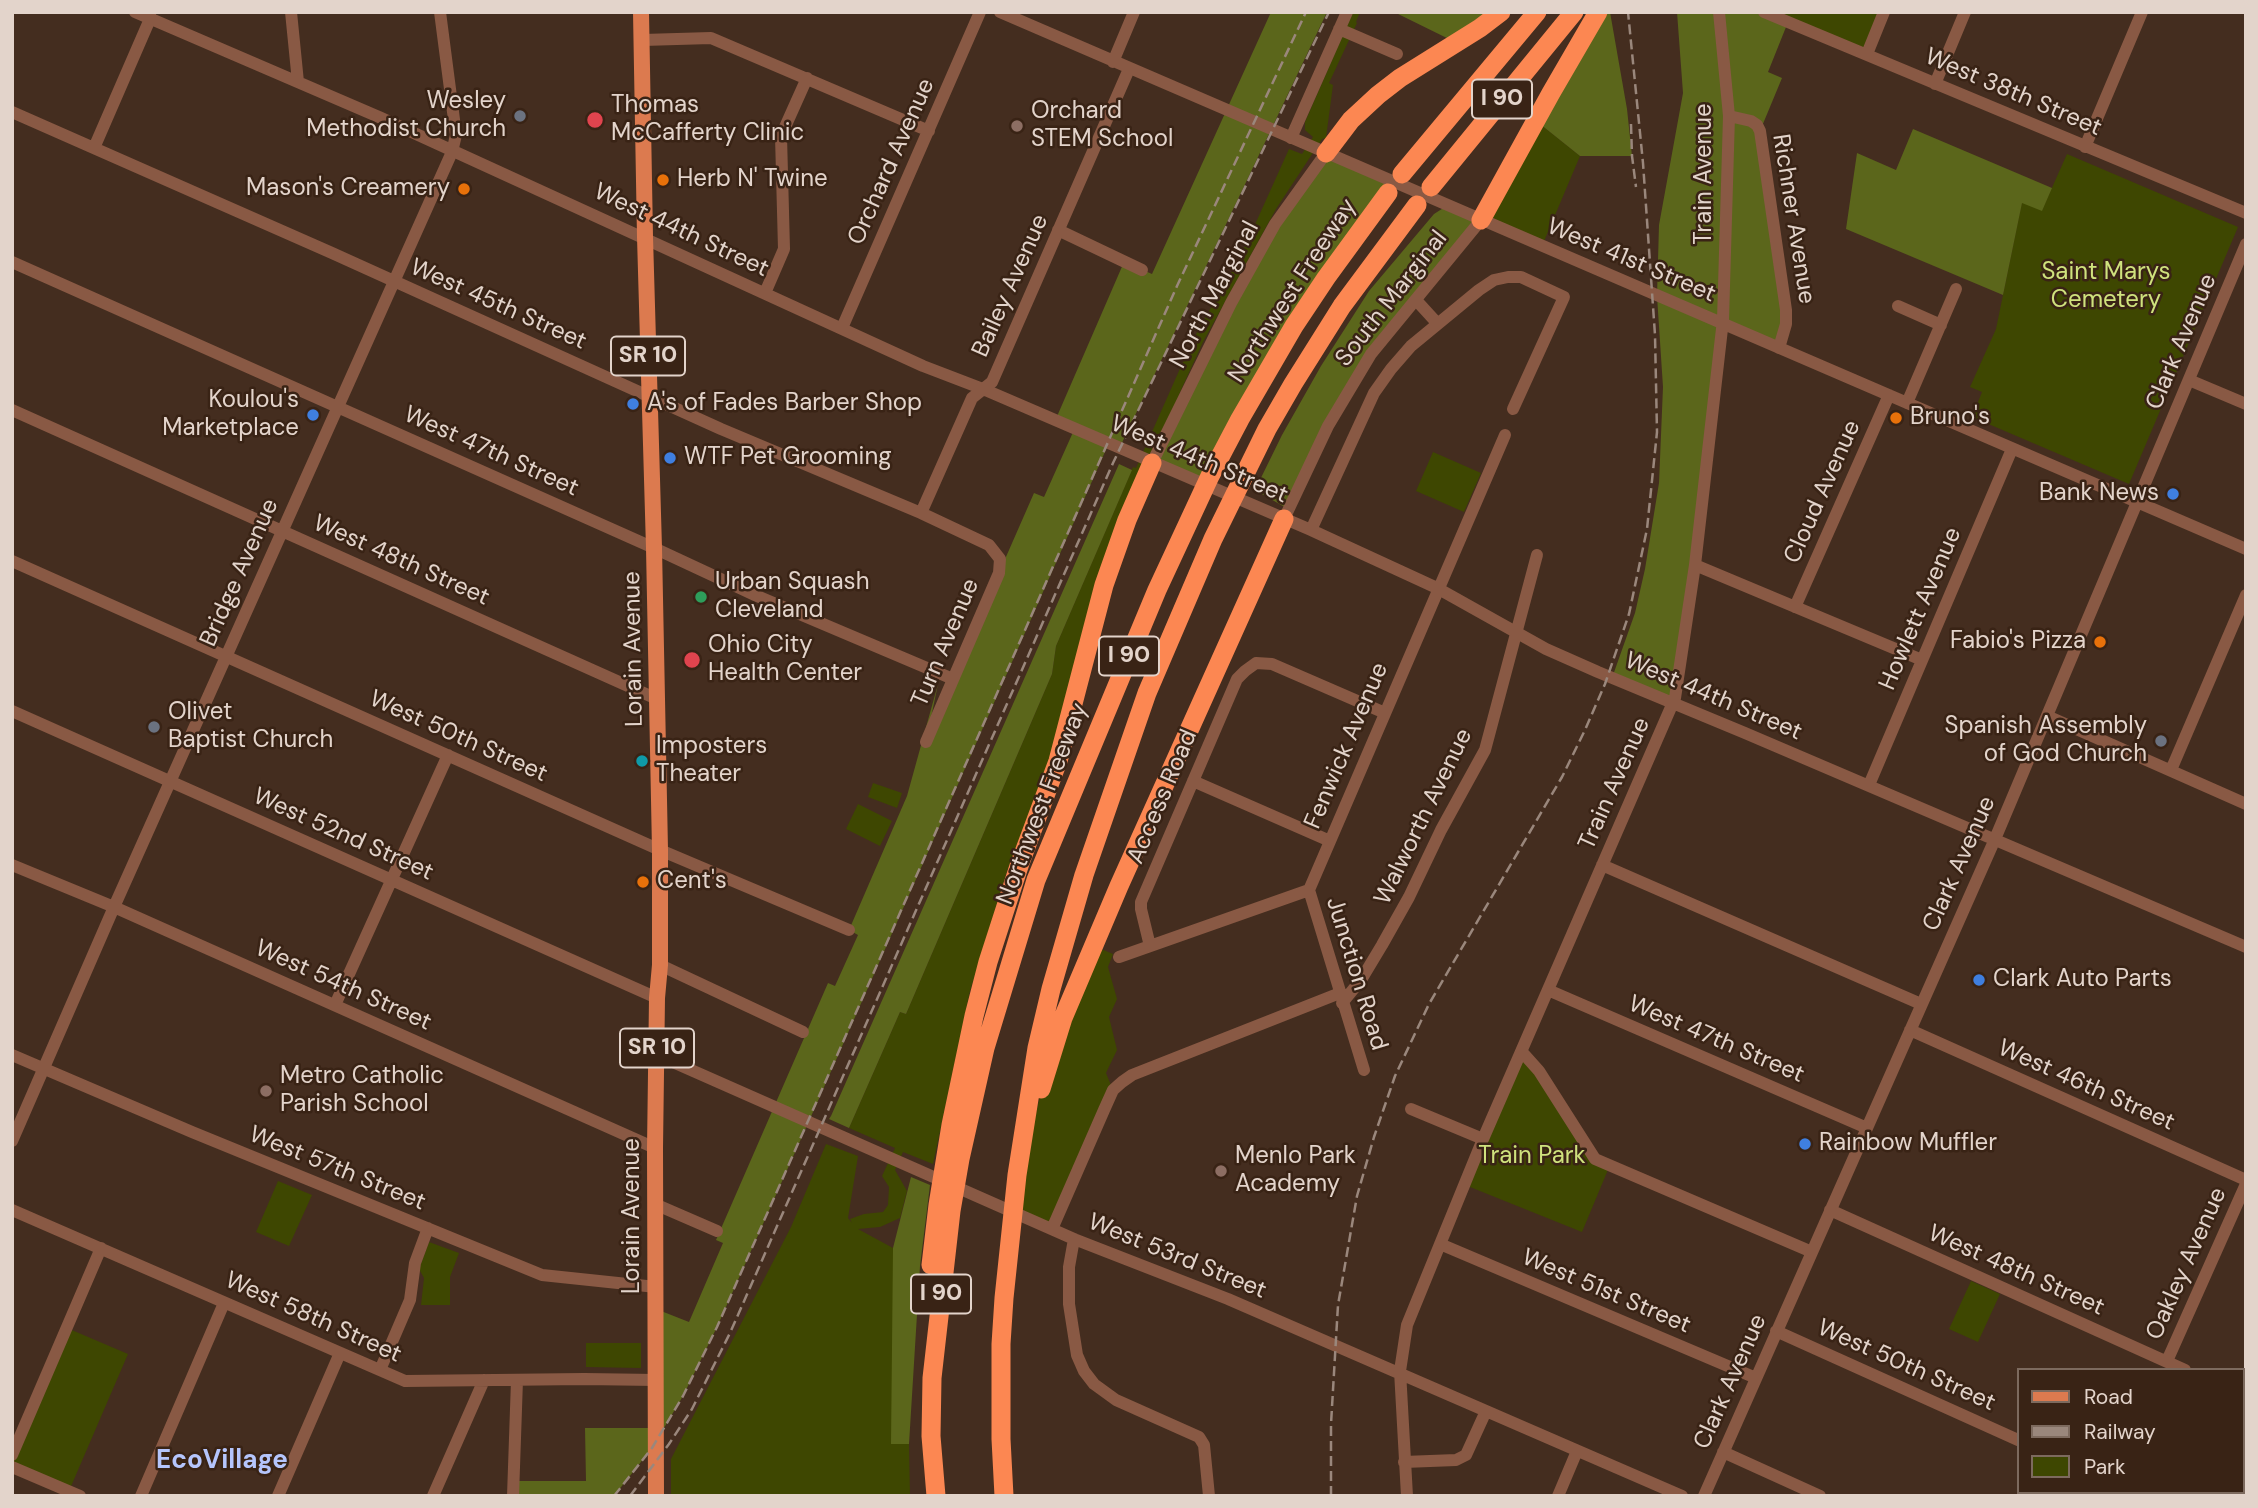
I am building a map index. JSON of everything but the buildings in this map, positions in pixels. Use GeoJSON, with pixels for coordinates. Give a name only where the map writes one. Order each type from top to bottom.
{"type":"FeatureCollection","features":[{"type":"Feature","properties":{"kind":"highway"},"geometry":{"type":"LineString","coordinates":[[1326,153],[1351,120],[1378,95],[1501,12]]}},
{"type":"Feature","properties":{"kind":"highway","name":"I 90"},"geometry":{"type":"LineString","coordinates":[[1402,174],[1538,12]]}},
{"type":"Feature","properties":{"kind":"highway","name":"I 90"},"geometry":{"type":"LineString","coordinates":[[1431,187],[1574,12]]}},
{"type":"Feature","properties":{"kind":"highway"},"geometry":{"type":"LineString","coordinates":[[1481,220],[1598,12]]}},
{"type":"Feature","properties":{"kind":"highway","name":"Northwest Freeway"},"geometry":{"type":"LineString","coordinates":[[936,1496],[932,1378],[944,1208],[953,1155],[1036,880],[1157,590],[1210,476],[1264,377],[1326,278],[1388,193]]}},
{"type":"Feature","properties":{"kind":"highway","name":"Northwest Freeway"},"geometry":{"type":"LineString","coordinates":[[1004,1496],[1001,1439],[1002,1344],[1009,1245],[1037,1048],[1068,930],[1147,693],[1213,539],[1267,429],[1342,306],[1416,205]]}},
{"type":"Feature","properties":{"kind":"highway"},"geometry":{"type":"LineString","coordinates":[[953,1155],[974,1016],[1004,909],[1058,761],[1107,574],[1127,520],[1144,459]]}},
{"type":"Feature","properties":{"kind":"highway"},"geometry":{"type":"LineString","coordinates":[[1018,1171],[1063,1018],[1119,886],[1284,519]]}},
{"type":"Feature","properties":{"kind":"main road","name":"Lorain Avenue"},"geometry":{"type":"LineString","coordinates":[[641,12],[660,850],[655,1147],[656,1496]]}},
{"type":"Feature","properties":{"kind":"street","name":"West 44th Street"},"geometry":{"type":"LineString","coordinates":[[135,12],[150,16],[645,237],[923,366],[983,389],[1311,530],[1437,588],[1556,654],[2246,947]]}},
{"type":"Feature","properties":{"kind":"street"},"geometry":{"type":"LineString","coordinates":[[291,12],[298,82]]}},
{"type":"Feature","properties":{"kind":"street","name":"Bridge Avenue"},"geometry":{"type":"LineString","coordinates":[[12,1141],[452,152],[456,135],[440,12]]}},
{"type":"Feature","properties":{"kind":"street","name":"Orchard Avenue"},"geometry":{"type":"LineString","coordinates":[[842,328],[980,12]]}},
{"type":"Feature","properties":{"kind":"street","name":"West 41st Street"},"geometry":{"type":"LineString","coordinates":[[1000,12],[2246,549]]}},
{"type":"Feature","properties":{"kind":"street"},"geometry":{"type":"LineString","coordinates":[[1113,62],[1134,12]]}},
{"type":"Feature","properties":{"kind":"street"},"geometry":{"type":"LineString","coordinates":[[1287,137],[1347,12]]}},
{"type":"Feature","properties":{"kind":"street","name":"Train Avenue"},"geometry":{"type":"LineString","coordinates":[[1407,1496],[1400,1371],[1407,1325],[1483,1139],[1675,698],[1695,565],[1723,320],[1729,116],[1719,12]]}},
{"type":"Feature","properties":{"kind":"street","name":"West 38th Street"},"geometry":{"type":"LineString","coordinates":[[1763,12],[2246,213]]}},
{"type":"Feature","properties":{"kind":"street"},"geometry":{"type":"LineString","coordinates":[[1867,54],[1884,12]]}},
{"type":"Feature","properties":{"kind":"street"},"geometry":{"type":"LineString","coordinates":[[1934,84],[1965,12]]}},
{"type":"Feature","properties":{"kind":"street"},"geometry":{"type":"LineString","coordinates":[[2085,147],[2142,12]]}},
{"type":"Feature","properties":{"kind":"street"},"geometry":{"type":"LineString","coordinates":[[94,148],[150,16]]}},
{"type":"Feature","properties":{"kind":"street"},"geometry":{"type":"LineString","coordinates":[[1339,29],[1397,54]]}},
{"type":"Feature","properties":{"kind":"street"},"geometry":{"type":"LineString","coordinates":[[643,40],[711,38],[929,131]]}},
{"type":"Feature","properties":{"kind":"street","name":"Bailey Avenue"},"geometry":{"type":"LineString","coordinates":[[921,513],[972,398],[992,382],[1129,69]]}},
{"type":"Feature","properties":{"kind":"street"},"geometry":{"type":"LineString","coordinates":[[765,293],[784,249],[781,136],[807,78]]}},
{"type":"Feature","properties":{"kind":"street","name":"West 45th Street"},"geometry":{"type":"LineString","coordinates":[[12,112],[721,429],[921,513],[989,545],[1000,559]]}},
{"type":"Feature","properties":{"kind":"street","name":"Richner Avenue"},"geometry":{"type":"LineString","coordinates":[[1729,116],[1751,121],[1760,131],[1786,310],[1786,324],[1779,348]]}},
{"type":"Feature","properties":{"kind":"street","name":"North Marginal"},"geometry":{"type":"LineString","coordinates":[[1144,459],[1275,224],[1326,153]]}},
{"type":"Feature","properties":{"kind":"street","name":"South Marginal"},"geometry":{"type":"LineString","coordinates":[[1284,519],[1328,426],[1371,354],[1481,220]]}},
{"type":"Feature","properties":{"kind":"street"},"geometry":{"type":"LineString","coordinates":[[1058,230],[1142,270]]}},
{"type":"Feature","properties":{"kind":"street","name":"Clark Avenue"},"geometry":{"type":"LineString","coordinates":[[1704,1496],[1994,839],[2246,244]]}},
{"type":"Feature","properties":{"kind":"street","name":"West 47th Street"},"geometry":{"type":"LineString","coordinates":[[12,262],[758,596],[953,679]]}},
{"type":"Feature","properties":{"kind":"street"},"geometry":{"type":"LineString","coordinates":[[1311,530],[1374,393],[1391,369],[1411,346],[1479,290],[1494,281],[1521,277],[1564,297],[1513,409]]}},
{"type":"Feature","properties":{"kind":"street"},"geometry":{"type":"LineString","coordinates":[[1907,403],[1956,289]]}},
{"type":"Feature","properties":{"kind":"street"},"geometry":{"type":"LineString","coordinates":[[1416,300],[1437,323]]}},
{"type":"Feature","properties":{"kind":"street"},"geometry":{"type":"LineString","coordinates":[[1898,306],[1941,325]]}},
{"type":"Feature","properties":{"kind":"street"},"geometry":{"type":"LineString","coordinates":[[2189,380],[2246,404]]}},
{"type":"Feature","properties":{"kind":"street","name":"Cloud Avenue"},"geometry":{"type":"LineString","coordinates":[[1795,607],[1889,395]]}},
{"type":"Feature","properties":{"kind":"street","name":"West 48th Street"},"geometry":{"type":"LineString","coordinates":[[12,410],[657,699]]}},
{"type":"Feature","properties":{"kind":"street","name":"Fenwick Avenue"},"geometry":{"type":"LineString","coordinates":[[1308,890],[1505,435]]}},
{"type":"Feature","properties":{"kind":"street","name":"Howlett Avenue"},"geometry":{"type":"LineString","coordinates":[[1869,785],[2012,449]]}},
{"type":"Feature","properties":{"kind":"street","name":"Walworth Avenue"},"geometry":{"type":"LineString","coordinates":[[1341,998],[1361,980],[1382,945],[1485,750],[1538,555]]}},
{"type":"Feature","properties":{"kind":"street","name":"Turn Avenue"},"geometry":{"type":"LineString","coordinates":[[926,742],[999,573],[1000,559]]}},
{"type":"Feature","properties":{"kind":"street","name":"West 50th Street"},"geometry":{"type":"LineString","coordinates":[[12,561],[660,850],[849,930]]}},
{"type":"Feature","properties":{"kind":"street"},"geometry":{"type":"LineString","coordinates":[[1695,565],[1922,660]]}},
{"type":"Feature","properties":{"kind":"street"},"geometry":{"type":"LineString","coordinates":[[2171,770],[2246,595]]}},
{"type":"Feature","properties":{"kind":"street","name":"Access Road"},"geometry":{"type":"LineString","coordinates":[[1150,946],[1141,902],[1237,679],[1245,671],[1256,663],[1272,664],[1385,713]]}},
{"type":"Feature","properties":{"kind":"street","name":"West 52nd Street"},"geometry":{"type":"LineString","coordinates":[[12,711],[657,998]]}},
{"type":"Feature","properties":{"kind":"street"},"geometry":{"type":"LineString","coordinates":[[2047,716],[2246,804]]}},
{"type":"Feature","properties":{"kind":"street"},"geometry":{"type":"LineString","coordinates":[[335,1006],[448,755]]}},
{"type":"Feature","properties":{"kind":"street"},"geometry":{"type":"LineString","coordinates":[[1193,781],[1330,841]]}},
{"type":"Feature","properties":{"kind":"street","name":"West 54th Street"},"geometry":{"type":"LineString","coordinates":[[12,865],[114,907],[655,1147]]}},
{"type":"Feature","properties":{"kind":"street"},"geometry":{"type":"LineString","coordinates":[[1602,865],[1922,1004]]}},
{"type":"Feature","properties":{"kind":"street"},"geometry":{"type":"LineString","coordinates":[[1119,957],[1308,890]]}},
{"type":"Feature","properties":{"kind":"street","name":"Junction Road"},"geometry":{"type":"LineString","coordinates":[[1308,890],[1364,1070]]}},
{"type":"Feature","properties":{"kind":"street"},"geometry":{"type":"LineString","coordinates":[[660,965],[803,1032]]}},
{"type":"Feature","properties":{"kind":"street","name":"West 47th Street"},"geometry":{"type":"LineString","coordinates":[[1548,990],[1867,1128]]}},
{"type":"Feature","properties":{"kind":"street"},"geometry":{"type":"LineString","coordinates":[[1052,1229],[1113,1090],[1122,1082],[1132,1075],[1341,998]]}},
{"type":"Feature","properties":{"kind":"street","name":"West 46th Street"},"geometry":{"type":"LineString","coordinates":[[1910,1030],[2246,1182]]}},
{"type":"Feature","properties":{"kind":"street"},"geometry":{"type":"LineString","coordinates":[[1522,1052],[1539,1071],[1595,1159],[1812,1252]]}},
{"type":"Feature","properties":{"kind":"street","name":"West 57th Street"},"geometry":{"type":"LineString","coordinates":[[12,1055],[192,1132],[542,1275],[656,1287]]}},
{"type":"Feature","properties":{"kind":"street","name":"West 53rd Street"},"geometry":{"type":"LineString","coordinates":[[657,1055],[1052,1229],[1416,1379],[1682,1496]]}},
{"type":"Feature","properties":{"kind":"street"},"geometry":{"type":"LineString","coordinates":[[1411,1109],[1483,1139]]}},
{"type":"Feature","properties":{"kind":"street","name":"Oakley Avenue"},"geometry":{"type":"LineString","coordinates":[[2167,1362],[2246,1182]]}},
{"type":"Feature","properties":{"kind":"street"},"geometry":{"type":"LineString","coordinates":[[657,1205],[717,1231]]}},
{"type":"Feature","properties":{"kind":"street","name":"West 58th Street"},"geometry":{"type":"LineString","coordinates":[[12,1210],[405,1381],[517,1380],[656,1388]]}},
{"type":"Feature","properties":{"kind":"street","name":"West 48th Street"},"geometry":{"type":"LineString","coordinates":[[1830,1210],[2180,1368]]}},
{"type":"Feature","properties":{"kind":"street"},"geometry":{"type":"LineString","coordinates":[[380,1370],[410,1300],[415,1263],[428,1228]]}},
{"type":"Feature","properties":{"kind":"street"},"geometry":{"type":"LineString","coordinates":[[1074,1238],[1069,1267],[1069,1304],[1077,1355],[1084,1371],[1105,1394],[1199,1437],[1204,1445],[1209,1496]]}},
{"type":"Feature","properties":{"kind":"street","name":"West 51st Street"},"geometry":{"type":"LineString","coordinates":[[1440,1244],[1756,1378]]}},
{"type":"Feature","properties":{"kind":"street"},"geometry":{"type":"LineString","coordinates":[[12,1455],[101,1248]]}},
{"type":"Feature","properties":{"kind":"street"},"geometry":{"type":"LineString","coordinates":[[141,1496],[224,1303]]}},
{"type":"Feature","properties":{"kind":"street","name":"West 50th Street"},"geometry":{"type":"LineString","coordinates":[[1776,1331],[2016,1439]]}},
{"type":"Feature","properties":{"kind":"street"},"geometry":{"type":"LineString","coordinates":[[278,1496],[340,1353]]}},
{"type":"Feature","properties":{"kind":"street"},"geometry":{"type":"LineString","coordinates":[[433,1496],[484,1380]]}},
{"type":"Feature","properties":{"kind":"street"},"geometry":{"type":"LineString","coordinates":[[513,1496],[517,1380]]}},
{"type":"Feature","properties":{"kind":"street"},"geometry":{"type":"LineString","coordinates":[[1404,1462],[1456,1460],[1466,1455],[1486,1411]]}},
{"type":"Feature","properties":{"kind":"street"},"geometry":{"type":"LineString","coordinates":[[1558,1496],[1577,1451]]}},
{"type":"Feature","properties":{"kind":"street"},"geometry":{"type":"LineString","coordinates":[[1723,1452],[1820,1496]]}},
{"type":"Feature","properties":{"kind":"street"},"geometry":{"type":"LineString","coordinates":[[12,1467],[80,1496]]}},
{"type":"Feature","properties":{"kind":"green space"},"geometry":{"type":"Polygon","coordinates":[[[1271,12],[1327,12],[1119,449],[1108,445],[717,1327],[683,1396],[652,1448],[614,1496],[513,1496],[513,1481],[586,1481],[585,1428],[656,1428],[656,1309],[689,1322],[723,1243],[716,1240],[828,983],[835,986],[858,935],[849,930],[907,796],[938,684],[927,737],[1034,493],[1044,497],[1074,430],[1055,421],[1124,262],[1152,274],[1271,12]]]}},
{"type":"Feature","properties":{"kind":"green space"},"geometry":{"type":"Polygon","coordinates":[[[1353,12],[1360,12],[1357,23],[1329,83],[1333,85],[1326,138],[1322,139],[1276,209],[1203,342],[1096,579],[1069,696],[1049,763],[1007,871],[970,991],[933,1164],[903,1152],[895,1170],[907,1191],[900,1218],[880,1227],[858,1229],[893,1248],[909,1444],[910,1496],[671,1496],[671,1459],[791,1227],[826,1144],[858,1156],[848,1218],[852,1223],[850,1219],[883,1212],[888,1205],[889,1187],[882,1176],[895,1148],[849,1128],[900,1012],[906,1014],[1052,674],[1056,646],[1133,467],[1136,468],[1201,324],[1248,240],[1289,149],[1302,154],[1313,137],[1305,130],[1305,122],[1353,12]]]}},
{"type":"Feature","properties":{"kind":"green space"},"geometry":{"type":"Polygon","coordinates":[[[1394,12],[1501,12],[1457,43],[1394,12]]]}},
{"type":"Feature","properties":{"kind":"green space"},"geometry":{"type":"Polygon","coordinates":[[[1598,12],[1610,12],[1627,109],[1632,156],[1580,156],[1535,120],[1598,12]]]}},
{"type":"Feature","properties":{"kind":"green space"},"geometry":{"type":"Polygon","coordinates":[[[1677,12],[1764,12],[1788,22],[1768,72],[1782,78],[1760,131],[1786,305],[1779,348],[1722,323],[1675,698],[1612,678],[1635,613],[1659,483],[1663,387],[1657,296],[1659,225],[1683,93],[1677,12]]]}},
{"type":"Feature","properties":{"kind":"green space"},"geometry":{"type":"Polygon","coordinates":[[[1764,12],[1884,12],[1867,54],[1764,12]]]}},
{"type":"Feature","properties":{"kind":"green space"},"geometry":{"type":"Polygon","coordinates":[[[1535,120],[1580,156],[1542,246],[1481,220],[1535,120]]]}},
{"type":"Feature","properties":{"kind":"green space"},"geometry":{"type":"Polygon","coordinates":[[[1913,129],[2052,188],[2042,211],[2022,203],[2003,295],[1846,229],[1857,153],[1896,170],[1913,129]]]}},
{"type":"Feature","properties":{"kind":"green space"},"geometry":{"type":"Polygon","coordinates":[[[1326,153],[1396,184],[1371,216],[1206,486],[1152,463],[1231,303],[1326,153]]]}},
{"type":"Feature","properties":{"kind":"green space","name":"Saint Marys Cemetery"},"geometry":{"type":"Polygon","coordinates":[[[2067,154],[2238,227],[2129,484],[1972,417],[1982,392],[1970,387],[1996,329],[2022,202],[2042,210],[2067,154]]]}},
{"type":"Feature","properties":{"kind":"green space"},"geometry":{"type":"Polygon","coordinates":[[[1448,205],[1481,220],[1371,354],[1288,509],[1255,490],[1321,366],[1369,291],[1434,214],[1448,205]]]}},
{"type":"Feature","properties":{"kind":"green space"},"geometry":{"type":"Polygon","coordinates":[[[1433,452],[1481,473],[1464,512],[1416,491],[1433,452]]]}},
{"type":"Feature","properties":{"kind":"green space"},"geometry":{"type":"Polygon","coordinates":[[[1119,464],[1132,470],[1056,646],[1052,674],[906,1014],[900,1012],[849,1128],[829,1119],[1119,464]]]}},
{"type":"Feature","properties":{"kind":"green space"},"geometry":{"type":"Polygon","coordinates":[[[873,783],[902,793],[897,808],[868,797],[873,783]]]}},
{"type":"Feature","properties":{"kind":"green space"},"geometry":{"type":"Polygon","coordinates":[[[858,804],[892,821],[880,846],[846,829],[858,804]]]}},
{"type":"Feature","properties":{"kind":"green space"},"geometry":{"type":"Polygon","coordinates":[[[1094,946],[1113,954],[1108,967],[1117,999],[1109,1017],[1117,1050],[1106,1073],[1113,1090],[1052,1229],[1013,1211],[1045,1075],[1094,946]]]}},
{"type":"Feature","properties":{"kind":"green space","name":"Train Park"},"geometry":{"type":"Polygon","coordinates":[[[1522,1052],[1595,1159],[1610,1165],[1582,1232],[1465,1185],[1522,1052]]]}},
{"type":"Feature","properties":{"kind":"green space"},"geometry":{"type":"Polygon","coordinates":[[[911,1177],[930,1185],[920,1266],[909,1444],[891,1444],[893,1248],[911,1177]]]}},
{"type":"Feature","properties":{"kind":"green space"},"geometry":{"type":"Polygon","coordinates":[[[278,1181],[312,1195],[289,1246],[256,1232],[278,1181]]]}},
{"type":"Feature","properties":{"kind":"green space"},"geometry":{"type":"Polygon","coordinates":[[[429,1242],[459,1253],[450,1277],[450,1305],[421,1305],[424,1278],[419,1269],[429,1242]]]}},
{"type":"Feature","properties":{"kind":"green space"},"geometry":{"type":"Polygon","coordinates":[[[1971,1281],[2000,1294],[1978,1342],[1949,1329],[1971,1281]]]}},
{"type":"Feature","properties":{"kind":"green space"},"geometry":{"type":"Polygon","coordinates":[[[67,1328],[128,1354],[69,1491],[12,1467],[12,1455],[67,1328]]]}},
{"type":"Feature","properties":{"kind":"green space"},"geometry":{"type":"Polygon","coordinates":[[[586,1343],[641,1343],[641,1368],[586,1367],[586,1343]]]}},
{"type":"Feature","properties":{"kind":"railway"},"geometry":{"type":"LineString","coordinates":[[614,1496],[652,1448],[683,1396],[717,1327],[1177,286],[1306,12]]}},
{"type":"Feature","properties":{"kind":"railway"},"geometry":{"type":"LineString","coordinates":[[630,1496],[692,1409],[730,1333],[1113,463],[1329,12]]}},
{"type":"Feature","properties":{"kind":"railway"},"geometry":{"type":"LineString","coordinates":[[1331,1496],[1331,1424],[1338,1305],[1357,1196],[1374,1137],[1395,1076],[1429,1004],[1562,777],[1585,730],[1605,684],[1629,614],[1647,529],[1657,432],[1655,335],[1643,163],[1628,12]]}},
{"type":"Feature","properties":{"kind":"railway"},"geometry":{"type":"LineString","coordinates":[[1631,124],[1636,187]]}},
{"type":"Feature","properties":{"kind":"place","name":"Wesley Methodist Church"},"geometry":{"type":"Point","coordinates":[520,116]}},
{"type":"Feature","properties":{"kind":"place","name":"Thomas McCafferty Clinic"},"geometry":{"type":"Point","coordinates":[595,120]}},
{"type":"Feature","properties":{"kind":"place","name":"Orchard STEM School"},"geometry":{"type":"Point","coordinates":[1017,126]}},
{"type":"Feature","properties":{"kind":"place","name":"Herb N' Twine"},"geometry":{"type":"Point","coordinates":[663,180]}},
{"type":"Feature","properties":{"kind":"place","name":"Mason's Creamery"},"geometry":{"type":"Point","coordinates":[464,189]}},
{"type":"Feature","properties":{"kind":"place","name":"A's of Fades Barber Shop"},"geometry":{"type":"Point","coordinates":[633,404]}},
{"type":"Feature","properties":{"kind":"place","name":"Koulou's Marketplace"},"geometry":{"type":"Point","coordinates":[313,415]}},
{"type":"Feature","properties":{"kind":"place","name":"Bruno's"},"geometry":{"type":"Point","coordinates":[1896,418]}},
{"type":"Feature","properties":{"kind":"place","name":"WTF Pet Grooming"},"geometry":{"type":"Point","coordinates":[670,458]}},
{"type":"Feature","properties":{"kind":"place","name":"Bank News"},"geometry":{"type":"Point","coordinates":[2173,494]}},
{"type":"Feature","properties":{"kind":"place","name":"Urban Squash Cleveland"},"geometry":{"type":"Point","coordinates":[701,597]}},
{"type":"Feature","properties":{"kind":"place","name":"Fabio's Pizza"},"geometry":{"type":"Point","coordinates":[2100,642]}},
{"type":"Feature","properties":{"kind":"place","name":"Ohio City Health Center"},"geometry":{"type":"Point","coordinates":[692,660]}},
{"type":"Feature","properties":{"kind":"place","name":"Olivet Baptist Church"},"geometry":{"type":"Point","coordinates":[154,727]}},
{"type":"Feature","properties":{"kind":"place","name":"Spanish Assembly of God Church"},"geometry":{"type":"Point","coordinates":[2161,741]}},
{"type":"Feature","properties":{"kind":"place","name":"Imposters Theater"},"geometry":{"type":"Point","coordinates":[642,761]}},
{"type":"Feature","properties":{"kind":"place","name":"Cent's"},"geometry":{"type":"Point","coordinates":[643,882]}},
{"type":"Feature","properties":{"kind":"place","name":"Clark Auto Parts"},"geometry":{"type":"Point","coordinates":[1979,980]}},
{"type":"Feature","properties":{"kind":"place","name":"Metro Catholic Parish School"},"geometry":{"type":"Point","coordinates":[266,1091]}},
{"type":"Feature","properties":{"kind":"place","name":"Rainbow Muffler"},"geometry":{"type":"Point","coordinates":[1805,1144]}},
{"type":"Feature","properties":{"kind":"place","name":"Menlo Park Academy"},"geometry":{"type":"Point","coordinates":[1221,1171]}},
{"type":"Feature","properties":{"kind":"district","name":"EcoVillage"},"geometry":{"type":"Point","coordinates":[222,1461]}}]}
